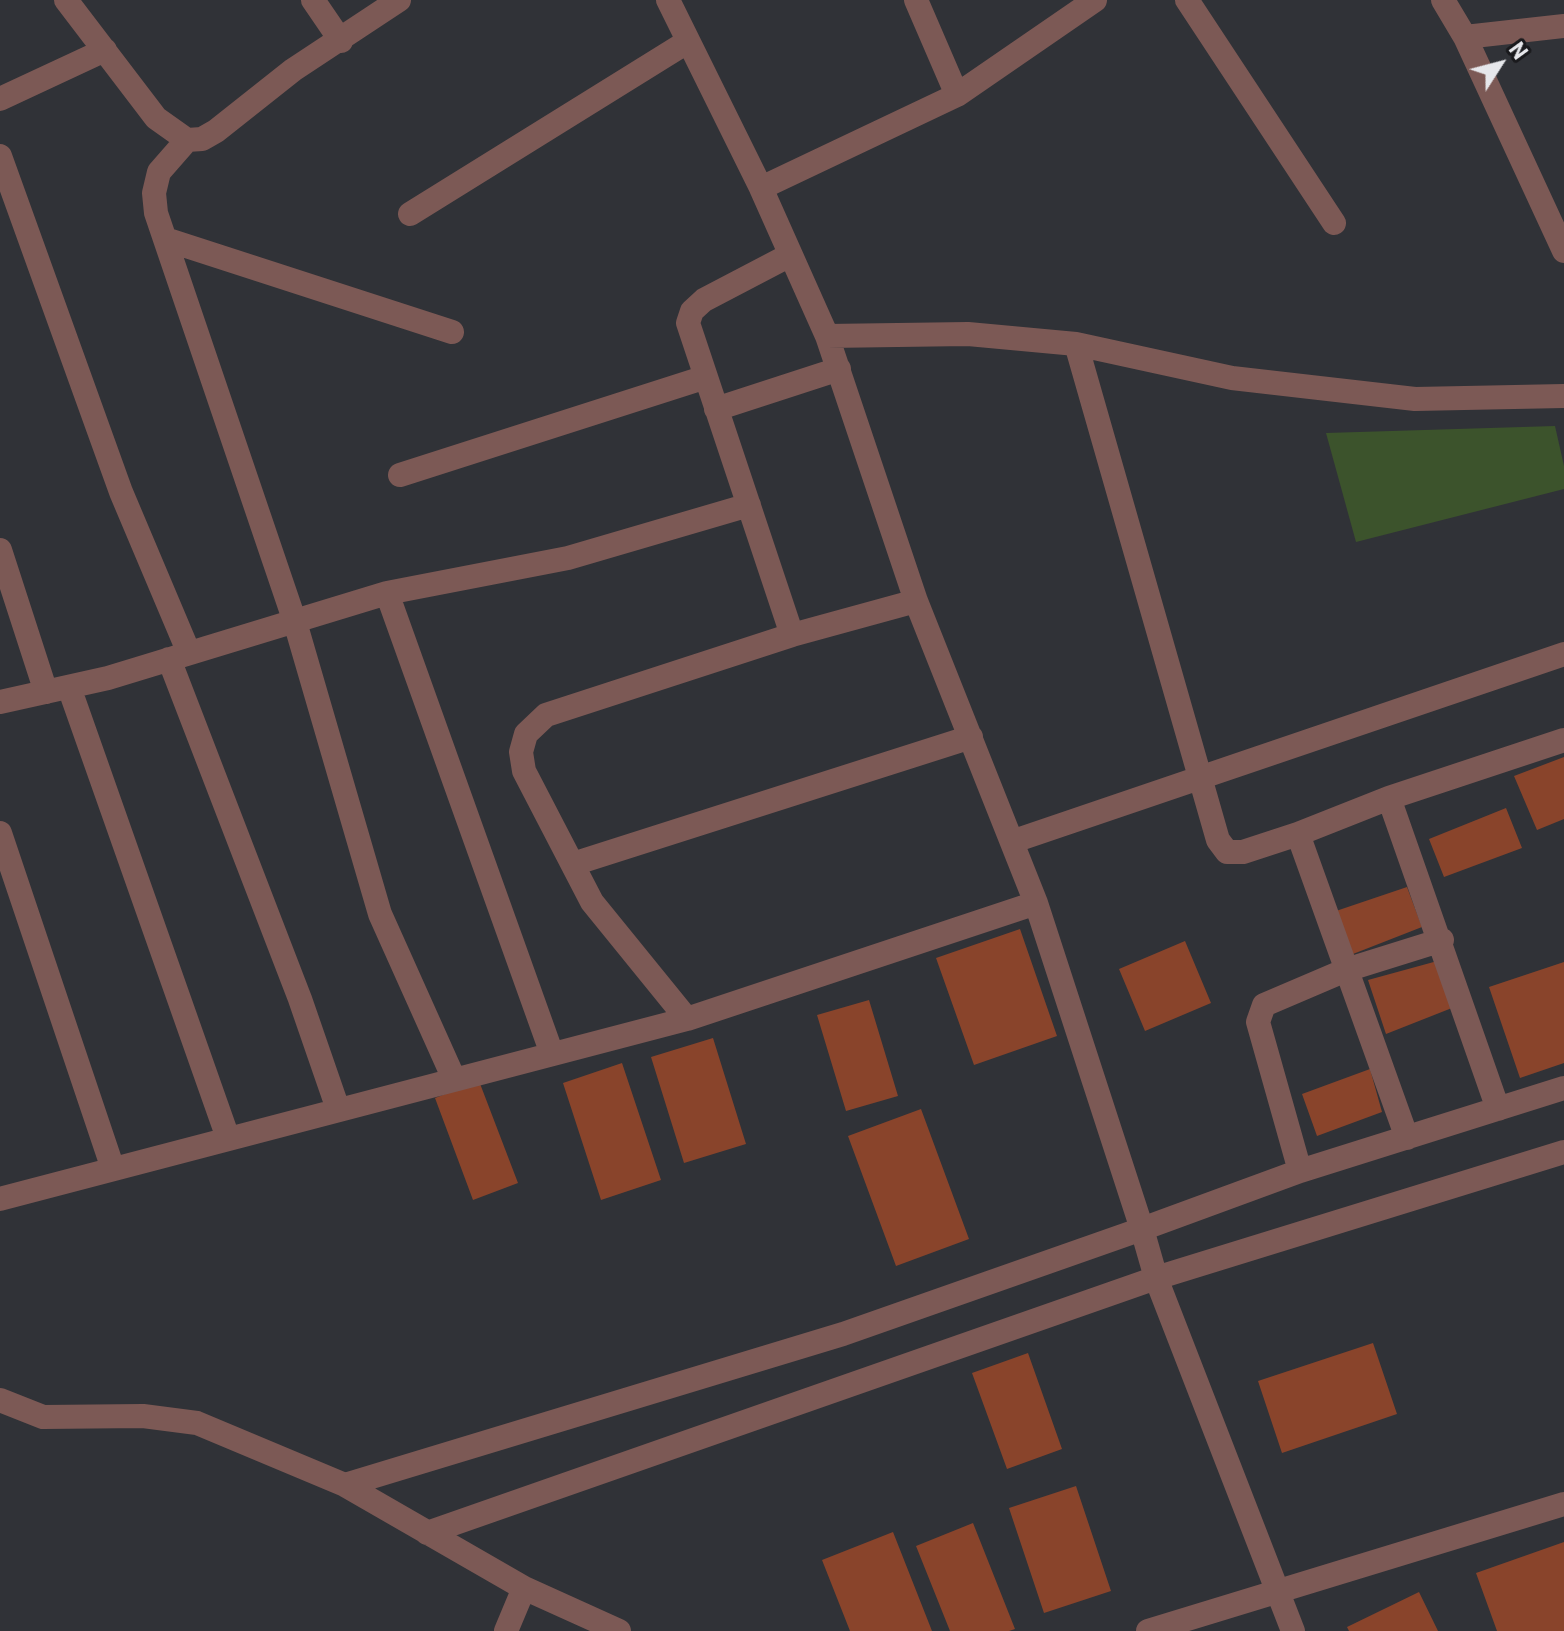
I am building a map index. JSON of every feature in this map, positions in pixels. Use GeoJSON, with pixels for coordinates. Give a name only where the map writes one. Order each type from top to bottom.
{"type":"FeatureCollection","features":[{"type":"Feature","properties":{"kind":"street"},"geometry":{"type":"LineString","coordinates":[[66,0],[156,118],[187,140],[202,139],[216,131],[293,70],[399,0]]}},
{"type":"Feature","properties":{"kind":"street"},"geometry":{"type":"LineString","coordinates":[[313,0],[341,41]]}},
{"type":"Feature","properties":{"kind":"street"},"geometry":{"type":"LineString","coordinates":[[668,0],[761,188],[827,336],[916,601],[1014,841],[1036,903],[1156,1278],[1293,1631]]}},
{"type":"Feature","properties":{"kind":"street"},"geometry":{"type":"LineString","coordinates":[[916,0],[957,95]]}},
{"type":"Feature","properties":{"kind":"street"},"geometry":{"type":"LineString","coordinates":[[761,188],[957,95],[1095,0]]}},
{"type":"Feature","properties":{"kind":"street"},"geometry":{"type":"LineString","coordinates":[[1187,0],[1334,223]]}},
{"type":"Feature","properties":{"kind":"street"},"geometry":{"type":"LineString","coordinates":[[1443,0],[1465,37],[1564,251]]}},
{"type":"Feature","properties":{"kind":"street"},"geometry":{"type":"LineString","coordinates":[[1465,37],[1564,26]]}},
{"type":"Feature","properties":{"kind":"street"},"geometry":{"type":"LineString","coordinates":[[410,214],[687,42]]}},
{"type":"Feature","properties":{"kind":"street"},"geometry":{"type":"LineString","coordinates":[[0,99],[105,50]]}},
{"type":"Feature","properties":{"kind":"street"},"geometry":{"type":"LineString","coordinates":[[187,140],[159,172],[154,193],[156,213],[168,240],[185,302],[295,622],[380,914],[454,1079]]}},
{"type":"Feature","properties":{"kind":"street"},"geometry":{"type":"LineString","coordinates":[[0,156],[338,1109]]}},
{"type":"Feature","properties":{"kind":"street"},"geometry":{"type":"LineString","coordinates":[[168,240],[452,332]]}},
{"type":"Feature","properties":{"kind":"street"},"geometry":{"type":"LineString","coordinates":[[790,255],[704,300],[692,311],[688,323],[792,635]]}},
{"type":"Feature","properties":{"kind":"street"},"geometry":{"type":"LineString","coordinates":[[827,336],[968,334],[1076,344],[1232,378],[1415,399],[1564,396]]}},
{"type":"Feature","properties":{"kind":"street"},"geometry":{"type":"LineString","coordinates":[[1076,344],[1218,840],[1227,852],[1243,852],[1298,834],[1389,798],[1564,740]]}},
{"type":"Feature","properties":{"kind":"street"},"geometry":{"type":"LineString","coordinates":[[716,409],[839,369]]}},
{"type":"Feature","properties":{"kind":"street"},"geometry":{"type":"LineString","coordinates":[[400,475],[706,377]]}},
{"type":"Feature","properties":{"kind":"street"},"geometry":{"type":"LineString","coordinates":[[0,702],[179,656],[387,593],[568,558],[749,505]]}},
{"type":"Feature","properties":{"kind":"street"},"geometry":{"type":"LineString","coordinates":[[0,550],[58,689],[228,1138]]}},
{"type":"Feature","properties":{"kind":"street"},"geometry":{"type":"LineString","coordinates":[[387,593],[552,1054]]}},
{"type":"Feature","properties":{"kind":"street"},"geometry":{"type":"LineString","coordinates":[[687,1019],[606,924],[524,771],[521,752],[533,724],[546,715],[792,635],[916,601]]}},
{"type":"Feature","properties":{"kind":"street"},"geometry":{"type":"LineString","coordinates":[[1014,841],[1564,654]]}},
{"type":"Feature","properties":{"kind":"street"},"geometry":{"type":"LineString","coordinates":[[573,864],[971,737]]}},
{"type":"Feature","properties":{"kind":"street"},"geometry":{"type":"LineString","coordinates":[[1389,798],[1442,940],[1498,1109]]}},
{"type":"Feature","properties":{"kind":"street"},"geometry":{"type":"LineString","coordinates":[[0,833],[113,1169]]}},
{"type":"Feature","properties":{"kind":"street"},"geometry":{"type":"LineString","coordinates":[[1298,834],[1407,1138]]}},
{"type":"Feature","properties":{"kind":"street"},"geometry":{"type":"LineString","coordinates":[[1,1195],[113,1169],[687,1019],[1036,903]]}},
{"type":"Feature","properties":{"kind":"street"},"geometry":{"type":"LineString","coordinates":[[1300,1171],[1258,1022],[1264,1005],[1346,970],[1442,940]]}},
{"type":"Feature","properties":{"kind":"street"},"geometry":{"type":"LineString","coordinates":[[345,1485],[843,1334],[1300,1171],[1564,1088]]}},
{"type":"Feature","properties":{"kind":"street"},"geometry":{"type":"LineString","coordinates":[[427,1533],[1156,1278],[1564,1152]]}},
{"type":"Feature","properties":{"kind":"street"},"geometry":{"type":"LineString","coordinates":[[0,1400],[43,1417],[143,1416],[197,1423],[345,1485],[524,1588],[619,1631]]}},
{"type":"Feature","properties":{"kind":"street"},"geometry":{"type":"LineString","coordinates":[[1148,1631],[1564,1504]]}},
{"type":"Feature","properties":{"kind":"street"},"geometry":{"type":"LineString","coordinates":[[506,1631],[524,1588]]}},
{"type":"Feature","properties":{"kind":"green space"},"geometry":{"type":"Polygon","coordinates":[[[1555,426],[1564,466],[1564,489],[1356,542],[1326,433],[1555,426]]]}},
{"type":"Feature","properties":{"kind":"building"},"geometry":{"type":"Polygon","coordinates":[[[1564,757],[1564,819],[1537,830],[1514,776],[1564,757]]]}},
{"type":"Feature","properties":{"kind":"building"},"geometry":{"type":"Polygon","coordinates":[[[1506,808],[1522,848],[1444,877],[1429,839],[1506,808]]]}},
{"type":"Feature","properties":{"kind":"building"},"geometry":{"type":"Polygon","coordinates":[[[1407,887],[1422,927],[1353,954],[1336,911],[1407,887]]]}},
{"type":"Feature","properties":{"kind":"building"},"geometry":{"type":"Polygon","coordinates":[[[1020,929],[1057,1036],[974,1065],[936,958],[1020,929]]]}},
{"type":"Feature","properties":{"kind":"building"},"geometry":{"type":"Polygon","coordinates":[[[1185,941],[1211,1003],[1145,1031],[1119,969],[1185,941]]]}},
{"type":"Feature","properties":{"kind":"building"},"geometry":{"type":"Polygon","coordinates":[[[1441,960],[1457,1006],[1386,1034],[1368,980],[1441,960]]]}},
{"type":"Feature","properties":{"kind":"building"},"geometry":{"type":"Polygon","coordinates":[[[1564,962],[1564,1063],[1520,1078],[1489,987],[1564,962]]]}},
{"type":"Feature","properties":{"kind":"building"},"geometry":{"type":"Polygon","coordinates":[[[869,1000],[898,1096],[846,1111],[817,1015],[869,1000]]]}},
{"type":"Feature","properties":{"kind":"building"},"geometry":{"type":"Polygon","coordinates":[[[713,1038],[746,1144],[684,1163],[651,1057],[713,1038]]]}},
{"type":"Feature","properties":{"kind":"building"},"geometry":{"type":"Polygon","coordinates":[[[622,1063],[661,1180],[601,1200],[563,1083],[622,1063]]]}},
{"type":"Feature","properties":{"kind":"building"},"geometry":{"type":"Polygon","coordinates":[[[1370,1069],[1382,1112],[1317,1136],[1302,1094],[1370,1069]]]}},
{"type":"Feature","properties":{"kind":"building"},"geometry":{"type":"Polygon","coordinates":[[[479,1081],[518,1183],[473,1200],[435,1098],[479,1081]]]}},
{"type":"Feature","properties":{"kind":"building"},"geometry":{"type":"Polygon","coordinates":[[[921,1109],[969,1239],[896,1266],[848,1136],[921,1109]]]}},
{"type":"Feature","properties":{"kind":"building"},"geometry":{"type":"Polygon","coordinates":[[[1373,1343],[1397,1414],[1282,1453],[1258,1381],[1373,1343]]]}},
{"type":"Feature","properties":{"kind":"building"},"geometry":{"type":"Polygon","coordinates":[[[1028,1353],[1062,1449],[1007,1469],[972,1373],[1028,1353]]]}},
{"type":"Feature","properties":{"kind":"building"},"geometry":{"type":"Polygon","coordinates":[[[1076,1486],[1111,1591],[1044,1613],[1009,1508],[1076,1486]]]}},
{"type":"Feature","properties":{"kind":"building"},"geometry":{"type":"Polygon","coordinates":[[[973,1523],[1015,1629],[950,1631],[916,1546],[973,1523]]]}},
{"type":"Feature","properties":{"kind":"building"},"geometry":{"type":"Polygon","coordinates":[[[893,1532],[932,1631],[850,1631],[822,1560],[893,1532]]]}},
{"type":"Feature","properties":{"kind":"building"},"geometry":{"type":"Polygon","coordinates":[[[1564,1542],[1564,1631],[1497,1631],[1476,1573],[1564,1542]]]}},
{"type":"Feature","properties":{"kind":"building"},"geometry":{"type":"Polygon","coordinates":[[[1419,1592],[1438,1631],[1349,1631],[1347,1627],[1419,1592]]]}}]}
